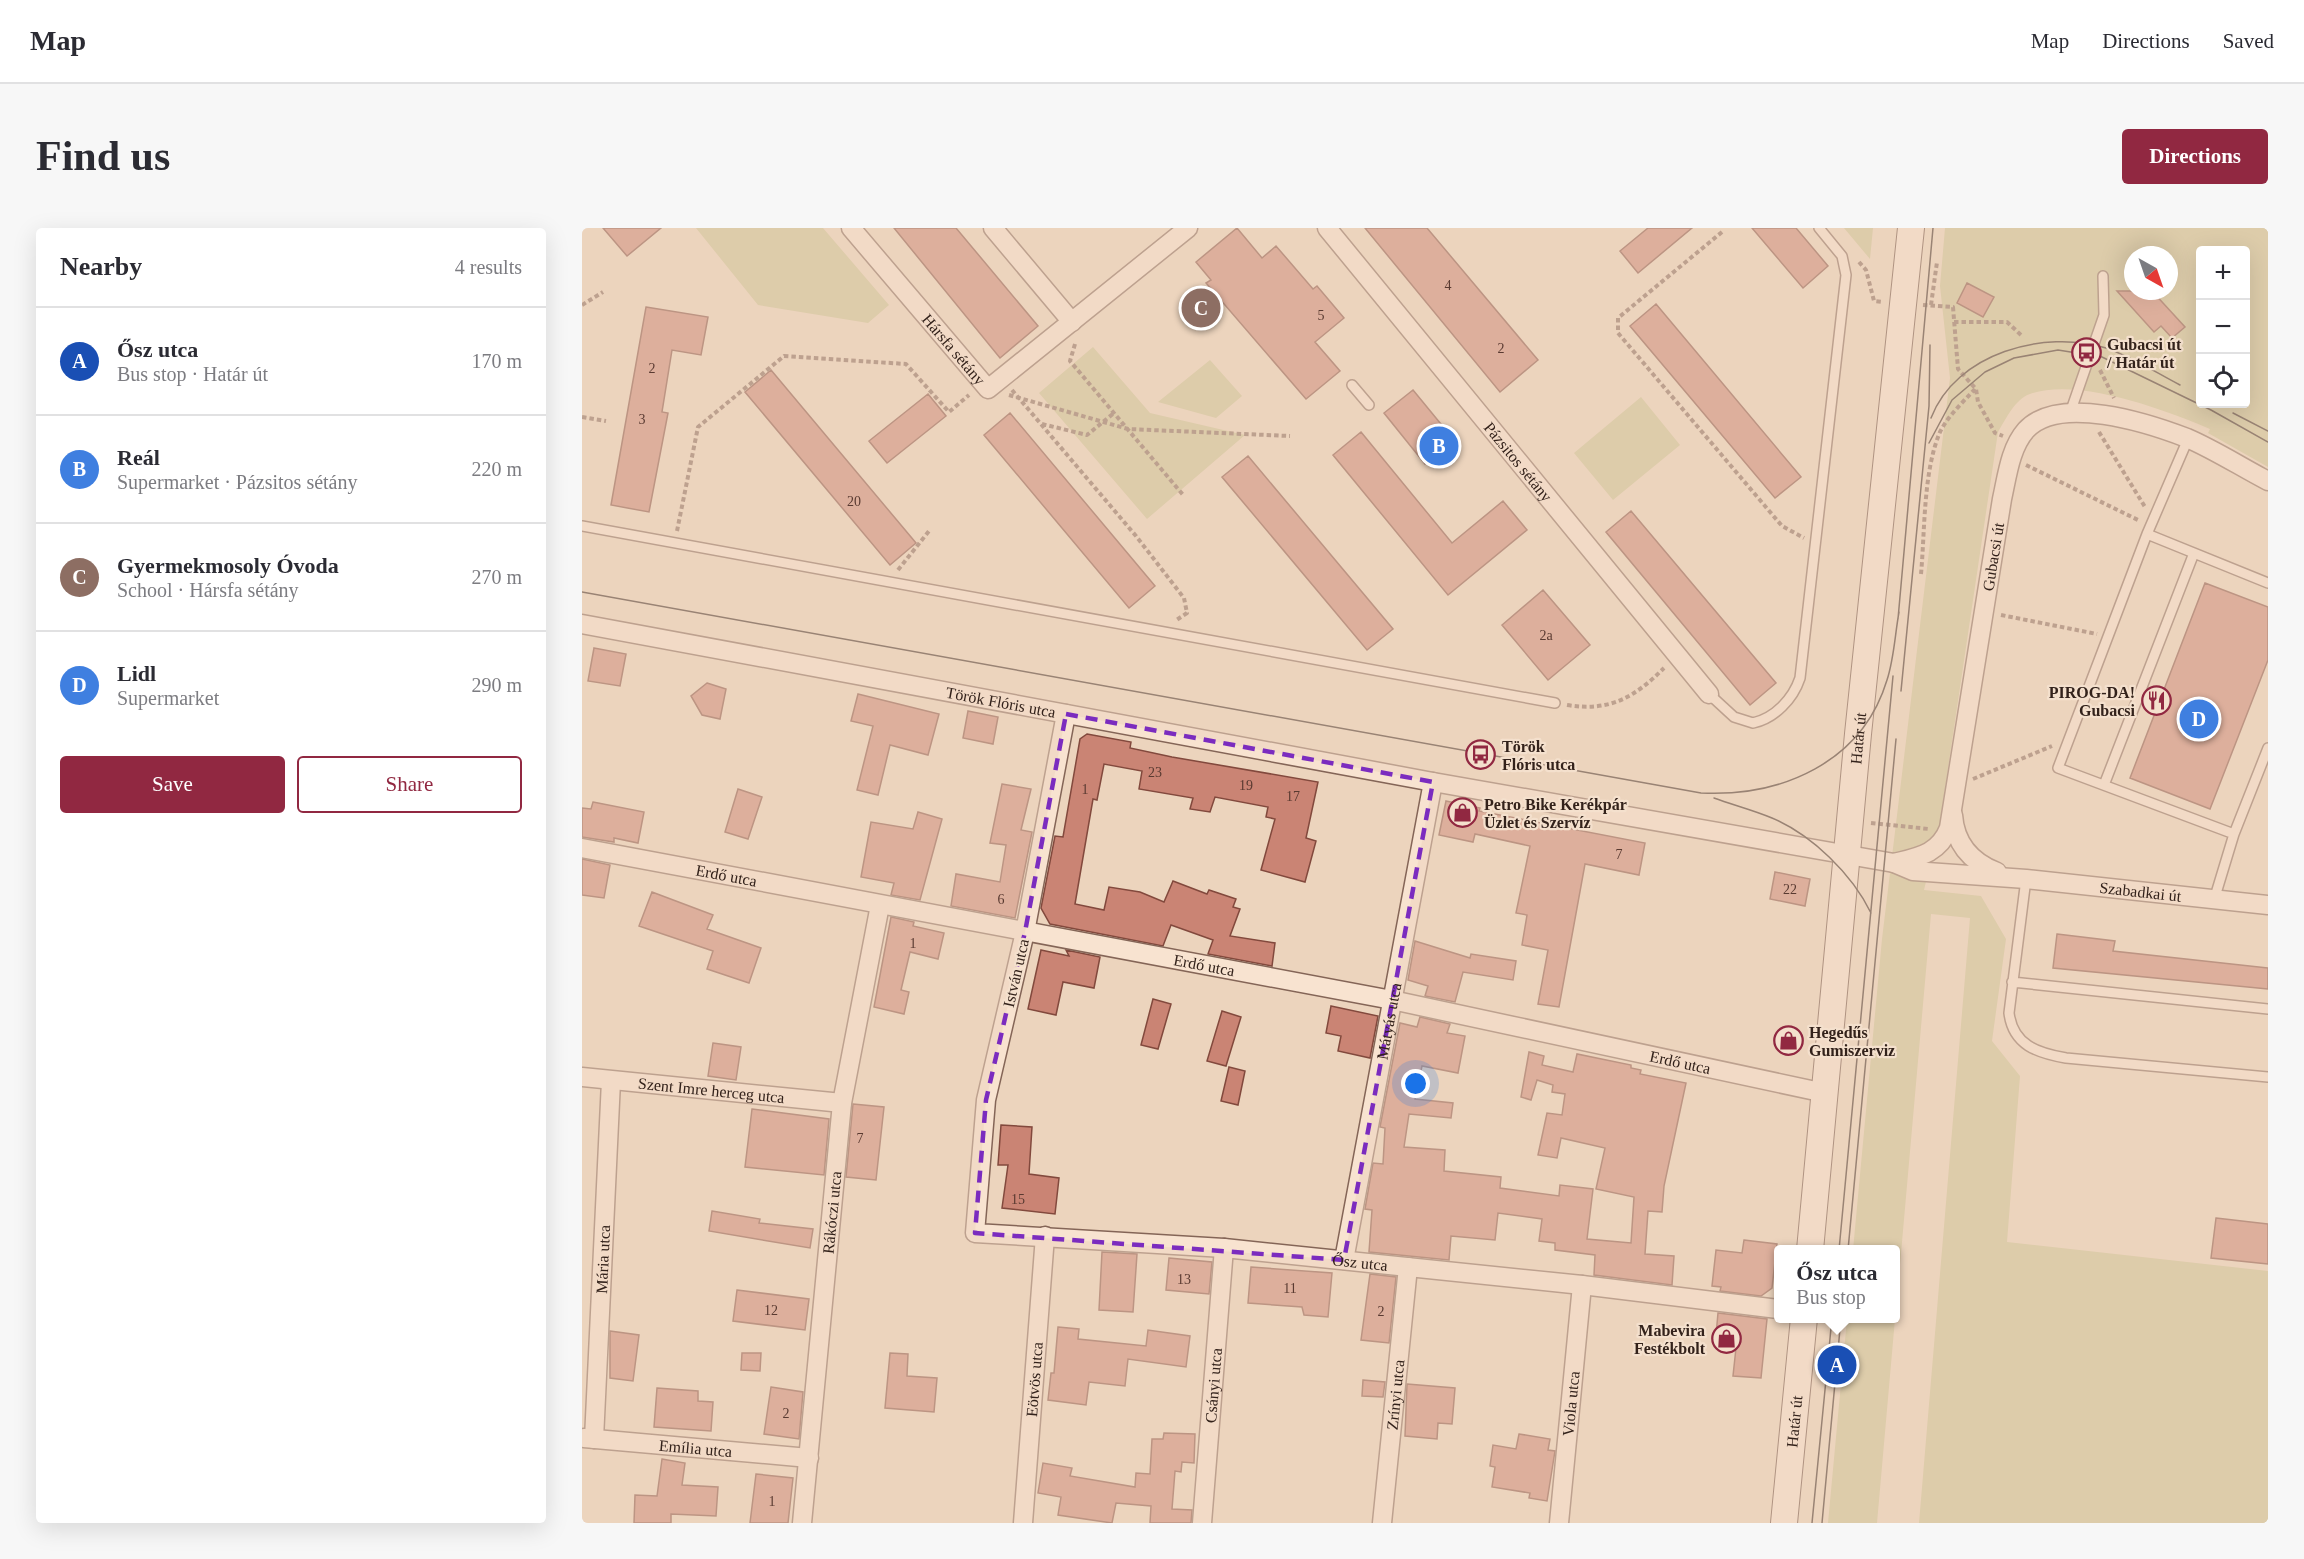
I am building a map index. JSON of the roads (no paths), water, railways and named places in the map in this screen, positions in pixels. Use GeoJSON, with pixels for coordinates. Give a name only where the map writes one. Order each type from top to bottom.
{"type":"FeatureCollection","features":[{"type":"Feature","properties":{"kind":"main road","name":"Határ út"},"geometry":{"type":"LineString","coordinates":[[1810,1245],[1846,853],[1911,228]]}},
{"type":"Feature","properties":{"kind":"main road","name":"Határ út"},"geometry":{"type":"LineString","coordinates":[[1784,1523],[1804,1323]]}},
{"type":"Feature","properties":{"kind":"street","name":"Hársfa sétány"},"geometry":{"type":"LineString","coordinates":[[851,228],[991,384],[1188,228]]}},
{"type":"Feature","properties":{"kind":"street"},"geometry":{"type":"LineString","coordinates":[[993,228],[1072,322]]}},
{"type":"Feature","properties":{"kind":"street","name":"Pázsitos sétány"},"geometry":{"type":"LineString","coordinates":[[1327,228],[1709,694]]}},
{"type":"Feature","properties":{"kind":"street"},"geometry":{"type":"LineString","coordinates":[[2070,413],[2131,420],[2188,439],[2268,481]]}},
{"type":"Feature","properties":{"kind":"street","name":"Gubacsi út"},"geometry":{"type":"LineString","coordinates":[[1846,853],[1894,862],[1934,850],[1947,831],[1957,787],[1999,520],[2015,450],[2025,431],[2040,419],[2070,413]]}},
{"type":"Feature","properties":{"kind":"street","name":"Török Flóris utca"},"geometry":{"type":"LineString","coordinates":[[582,624],[1433,782],[1846,853]]}},
{"type":"Feature","properties":{"kind":"street","name":"István utca"},"geometry":{"type":"LineString","coordinates":[[975,1233],[986,1100],[1025,932],[1066,714]]}},
{"type":"Feature","properties":{"kind":"street","name":"Mátyás utca"},"geometry":{"type":"LineString","coordinates":[[1344,1260],[1433,782]]}},
{"type":"Feature","properties":{"kind":"street","name":"Szabadkai út"},"geometry":{"type":"LineString","coordinates":[[1953,807],[1958,837],[1969,857],[1977,864],[2020,879]]}},
{"type":"Feature","properties":{"kind":"street","name":"Erdő utca"},"geometry":{"type":"LineString","coordinates":[[582,848],[1392,1000],[1825,1093]]}},
{"type":"Feature","properties":{"kind":"street","name":"Szabadkai út"},"geometry":{"type":"LineString","coordinates":[[1894,862],[1913,871],[2020,879],[2268,905]]}},
{"type":"Feature","properties":{"kind":"street","name":"Rákóczi utca"},"geometry":{"type":"LineString","coordinates":[[802,1523],[842,1103],[880,905]]}},
{"type":"Feature","properties":{"kind":"street","name":"Szent Imre herceg utca"},"geometry":{"type":"LineString","coordinates":[[582,1077],[842,1103]]}},
{"type":"Feature","properties":{"kind":"street","name":"Mária utca"},"geometry":{"type":"LineString","coordinates":[[588,1438],[611,1080]]}},
{"type":"Feature","properties":{"kind":"street","name":"Ősz utca"},"geometry":{"type":"LineString","coordinates":[[975,1233],[1224,1248],[1582,1285],[1774,1308]]}},
{"type":"Feature","properties":{"kind":"street","name":"Eötvös utca"},"geometry":{"type":"LineString","coordinates":[[1023,1523],[1045,1236]]}},
{"type":"Feature","properties":{"kind":"street","name":"Csányi utca"},"geometry":{"type":"LineString","coordinates":[[1202,1523],[1224,1248]]}},
{"type":"Feature","properties":{"kind":"street","name":"Zrínyi utca"},"geometry":{"type":"LineString","coordinates":[[1382,1523],[1408,1267]]}},
{"type":"Feature","properties":{"kind":"street","name":"Viola utca"},"geometry":{"type":"LineString","coordinates":[[1559,1523],[1582,1285]]}},
{"type":"Feature","properties":{"kind":"street","name":"Emília utca"},"geometry":{"type":"LineString","coordinates":[[588,1438],[809,1458]]}},
{"type":"Feature","properties":{"kind":"lane"},"geometry":{"type":"LineString","coordinates":[[1709,694],[1734,717],[1753,723],[1774,713],[1792,697],[1800,678],[1846,275],[1842,255],[1819,228]]}},
{"type":"Feature","properties":{"kind":"lane"},"geometry":{"type":"LineString","coordinates":[[2070,413],[2104,315],[2103,276]]}},
{"type":"Feature","properties":{"kind":"lane"},"geometry":{"type":"LineString","coordinates":[[1352,385],[1369,405]]}},
{"type":"Feature","properties":{"kind":"lane"},"geometry":{"type":"LineString","coordinates":[[2188,439],[2151,527],[2058,768],[2234,834]]}},
{"type":"Feature","properties":{"kind":"lane"},"geometry":{"type":"LineString","coordinates":[[582,526],[1555,703]]}},
{"type":"Feature","properties":{"kind":"lane"},"geometry":{"type":"LineString","coordinates":[[2151,527],[2194,553],[2268,583]]}},
{"type":"Feature","properties":{"kind":"lane"},"geometry":{"type":"LineString","coordinates":[[2104,784],[2194,553]]}},
{"type":"Feature","properties":{"kind":"lane"},"geometry":{"type":"LineString","coordinates":[[2214,900],[2234,834],[2268,748]]}},
{"type":"Feature","properties":{"kind":"lane"},"geometry":{"type":"LineString","coordinates":[[2020,879],[2009,1013],[2011,1026],[2023,1044],[2035,1050],[2066,1058],[2268,1077]]}},
{"type":"Feature","properties":{"kind":"lane"},"geometry":{"type":"LineString","coordinates":[[2012,981],[2268,1009]]}},
{"type":"Feature","properties":{"kind":"tram line"},"geometry":{"type":"LineString","coordinates":[[1898,619],[1933,228]]}},
{"type":"Feature","properties":{"kind":"tram line"},"geometry":{"type":"LineString","coordinates":[[1931,418],[1943,396],[1960,377],[1981,362],[2030,345],[2056,342],[2082,343],[2106,348],[2180,385]]}},
{"type":"Feature","properties":{"kind":"tram line"},"geometry":{"type":"LineString","coordinates":[[1901,691],[1929,406],[1930,345]]}},
{"type":"Feature","properties":{"kind":"tram line"},"geometry":{"type":"LineString","coordinates":[[1929,443],[1952,400],[1985,372],[2014,358],[2058,350],[2102,357],[2211,410],[2268,442]]}},
{"type":"Feature","properties":{"kind":"tram line"},"geometry":{"type":"LineString","coordinates":[[2233,413],[2268,431]]}},
{"type":"Feature","properties":{"kind":"tram line"},"geometry":{"type":"LineString","coordinates":[[582,592],[1701,793],[1731,793],[1760,789],[1788,781],[1815,769],[1838,753],[1859,733],[1875,709],[1889,672],[1899,612]]}},
{"type":"Feature","properties":{"kind":"tram line"},"geometry":{"type":"LineString","coordinates":[[1839,1245],[1893,676]]}},
{"type":"Feature","properties":{"kind":"tram line"},"geometry":{"type":"LineString","coordinates":[[1848,1245],[1896,739]]}},
{"type":"Feature","properties":{"kind":"tram line"},"geometry":{"type":"LineString","coordinates":[[1714,798],[1772,818],[1787,825],[1816,845],[1842,870],[1871,913]]}},
{"type":"Feature","properties":{"kind":"tram line"},"geometry":{"type":"LineString","coordinates":[[1812,1523],[1832,1323]]}},
{"type":"Feature","properties":{"kind":"tram line"},"geometry":{"type":"LineString","coordinates":[[1822,1523],[1841,1323]]}},
{"type":"Feature","properties":{"kind":"place","name":"Gyermekmosoly Óvoda"},"geometry":{"type":"Point","coordinates":[1201,308]}},
{"type":"Feature","properties":{"kind":"place","name":"Gubacsi út / Határ út"},"geometry":{"type":"Point","coordinates":[2086,353]}},
{"type":"Feature","properties":{"kind":"place","name":"Reál"},"geometry":{"type":"Point","coordinates":[1439,446]}},
{"type":"Feature","properties":{"kind":"place","name":"PIROG-DA! Gubacsi"},"geometry":{"type":"Point","coordinates":[2156,701]}},
{"type":"Feature","properties":{"kind":"place","name":"Lidl"},"geometry":{"type":"Point","coordinates":[2199,719]}},
{"type":"Feature","properties":{"kind":"place","name":"Török Flóris utca"},"geometry":{"type":"Point","coordinates":[1481,755]}},
{"type":"Feature","properties":{"kind":"place","name":"Petro Bike Kerékpár Üzlet és Szervíz"},"geometry":{"type":"Point","coordinates":[1463,813]}},
{"type":"Feature","properties":{"kind":"place","name":"Hegedűs Gumiszerviz"},"geometry":{"type":"Point","coordinates":[1788,1041]}},
{"type":"Feature","properties":{"kind":"place","name":"Mabevira Festékbolt"},"geometry":{"type":"Point","coordinates":[1726,1339]}},
{"type":"Feature","properties":{"kind":"place","name":"Ősz utca"},"geometry":{"type":"Point","coordinates":[1837,1365]}}]}
